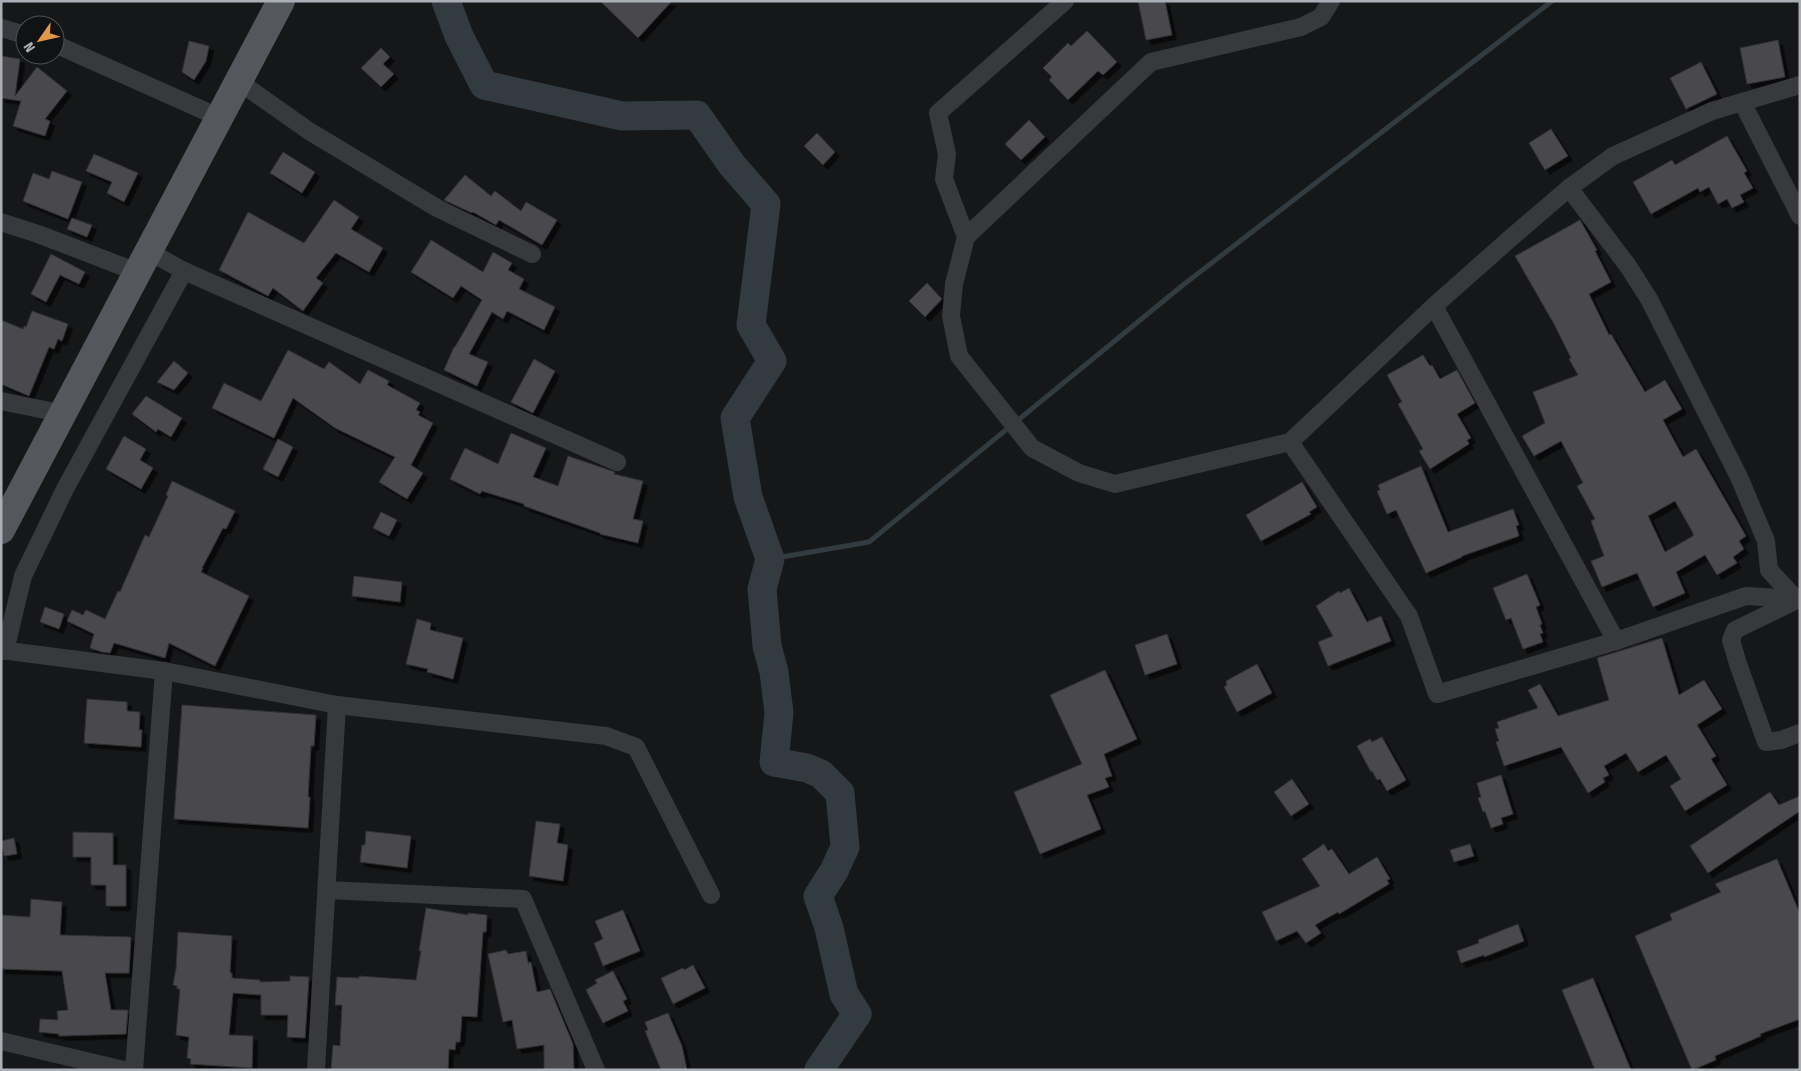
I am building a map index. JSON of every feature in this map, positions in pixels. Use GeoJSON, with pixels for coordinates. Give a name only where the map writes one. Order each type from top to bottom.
{"type":"FeatureCollection","features":[{"type":"Feature","properties":{"kind":"main road"},"geometry":{"type":"LineString","coordinates":[[1,505],[264,1]]}},
{"type":"Feature","properties":{"kind":"main road"},"geometry":{"type":"LineString","coordinates":[[1,530],[281,1]]}},
{"type":"Feature","properties":{"kind":"street"},"geometry":{"type":"LineString","coordinates":[[966,237],[944,178],[947,154],[938,113],[1065,1]]}},
{"type":"Feature","properties":{"kind":"street"},"geometry":{"type":"LineString","coordinates":[[1331,1],[1321,17],[1301,27],[1151,62],[966,237],[954,284],[951,316],[960,356],[1032,448],[1079,473],[1115,484],[1290,442],[1434,306],[1569,188],[1612,156],[1712,111],[1800,85]]}},
{"type":"Feature","properties":{"kind":"street"},"geometry":{"type":"LineString","coordinates":[[1,28],[15,32]]}},
{"type":"Feature","properties":{"kind":"street"},"geometry":{"type":"LineString","coordinates":[[65,48],[206,111]]}},
{"type":"Feature","properties":{"kind":"street"},"geometry":{"type":"LineString","coordinates":[[238,81],[309,131],[438,208],[532,254]]}},
{"type":"Feature","properties":{"kind":"street"},"geometry":{"type":"LineString","coordinates":[[1742,102],[1800,216]]}},
{"type":"Feature","properties":{"kind":"street"},"geometry":{"type":"LineString","coordinates":[[1569,188],[1650,299],[1739,477],[1766,542],[1770,570],[1798,599]]}},
{"type":"Feature","properties":{"kind":"street"},"geometry":{"type":"LineString","coordinates":[[1,222],[124,267]]}},
{"type":"Feature","properties":{"kind":"street"},"geometry":{"type":"LineString","coordinates":[[148,251],[184,271],[617,462]]}},
{"type":"Feature","properties":{"kind":"street"},"geometry":{"type":"LineString","coordinates":[[184,271],[65,489],[23,576],[3,651],[164,671],[337,705],[606,736],[636,747],[711,895]]}},
{"type":"Feature","properties":{"kind":"street"},"geometry":{"type":"LineString","coordinates":[[1434,306],[1616,642]]}},
{"type":"Feature","properties":{"kind":"street"},"geometry":{"type":"LineString","coordinates":[[1,401],[50,411]]}},
{"type":"Feature","properties":{"kind":"street"},"geometry":{"type":"LineString","coordinates":[[1290,442],[1409,616],[1437,694],[1616,642],[1746,596],[1798,599]]}},
{"type":"Feature","properties":{"kind":"street"},"geometry":{"type":"LineString","coordinates":[[1798,599],[1736,630],[1731,640],[1766,742],[1781,740],[1800,733]]}},
{"type":"Feature","properties":{"kind":"street"},"geometry":{"type":"LineString","coordinates":[[134,1070],[164,671]]}},
{"type":"Feature","properties":{"kind":"street"},"geometry":{"type":"LineString","coordinates":[[316,1070],[337,705]]}},
{"type":"Feature","properties":{"kind":"street"},"geometry":{"type":"LineString","coordinates":[[327,890],[523,899],[596,1070]]}},
{"type":"Feature","properties":{"kind":"street"},"geometry":{"type":"LineString","coordinates":[[1,1040],[124,1070]]}},
{"type":"Feature","properties":{"kind":"building"},"geometry":{"type":"Polygon","coordinates":[[[600,1],[672,1],[638,38],[600,1]]]}},
{"type":"Feature","properties":{"kind":"building"},"geometry":{"type":"Polygon","coordinates":[[[1138,1],[1165,1],[1172,35],[1146,40],[1138,1]]]}},
{"type":"Feature","properties":{"kind":"building"},"geometry":{"type":"Polygon","coordinates":[[[1087,31],[1117,62],[1103,75],[1098,71],[1068,100],[1049,80],[1052,77],[1043,68],[1068,43],[1071,46],[1087,31]]]}},
{"type":"Feature","properties":{"kind":"building"},"geometry":{"type":"Polygon","coordinates":[[[1778,40],[1785,77],[1747,84],[1740,48],[1778,40]]]}},
{"type":"Feature","properties":{"kind":"building"},"geometry":{"type":"Polygon","coordinates":[[[189,41],[209,46],[206,61],[194,80],[182,72],[189,41]]]}},
{"type":"Feature","properties":{"kind":"building"},"geometry":{"type":"Polygon","coordinates":[[[381,48],[390,57],[383,64],[394,74],[381,87],[361,68],[381,48]]]}},
{"type":"Feature","properties":{"kind":"building"},"geometry":{"type":"Polygon","coordinates":[[[1,56],[15,58],[15,65],[19,65],[15,96],[37,67],[67,91],[45,119],[50,121],[45,136],[13,126],[21,101],[1,98],[1,56]]]}},
{"type":"Feature","properties":{"kind":"building"},"geometry":{"type":"Polygon","coordinates":[[[1701,62],[1717,94],[1686,109],[1670,78],[1701,62]]]}},
{"type":"Feature","properties":{"kind":"building"},"geometry":{"type":"Polygon","coordinates":[[[1029,120],[1045,137],[1021,160],[1005,144],[1029,120]]]}},
{"type":"Feature","properties":{"kind":"building"},"geometry":{"type":"Polygon","coordinates":[[[1551,129],[1568,156],[1545,170],[1529,143],[1551,129]]]}},
{"type":"Feature","properties":{"kind":"building"},"geometry":{"type":"Polygon","coordinates":[[[817,133],[835,152],[823,165],[804,146],[817,133]]]}},
{"type":"Feature","properties":{"kind":"building"},"geometry":{"type":"Polygon","coordinates":[[[1727,136],[1747,171],[1744,173],[1753,188],[1740,195],[1744,202],[1732,208],[1727,199],[1718,204],[1709,187],[1700,192],[1698,188],[1651,214],[1633,182],[1672,160],[1675,165],[1727,136]]]}},
{"type":"Feature","properties":{"kind":"building"},"geometry":{"type":"Polygon","coordinates":[[[283,152],[315,172],[302,193],[270,173],[283,152]]]}},
{"type":"Feature","properties":{"kind":"building"},"geometry":{"type":"Polygon","coordinates":[[[94,154],[138,173],[124,202],[107,193],[112,182],[86,171],[94,154]]]}},
{"type":"Feature","properties":{"kind":"building"},"geometry":{"type":"Polygon","coordinates":[[[52,171],[82,182],[68,219],[23,201],[33,173],[49,179],[52,171]]]}},
{"type":"Feature","properties":{"kind":"building"},"geometry":{"type":"Polygon","coordinates":[[[465,175],[491,196],[495,191],[521,211],[526,202],[557,220],[542,245],[499,220],[496,225],[473,212],[444,200],[465,175]]]}},
{"type":"Feature","properties":{"kind":"building"},"geometry":{"type":"Polygon","coordinates":[[[334,200],[359,217],[351,229],[383,248],[369,272],[336,253],[316,278],[323,283],[303,311],[273,288],[268,296],[219,270],[248,212],[304,243],[334,200]]]}},
{"type":"Feature","properties":{"kind":"building"},"geometry":{"type":"Polygon","coordinates":[[[72,218],[92,225],[87,237],[67,229],[72,218]]]}},
{"type":"Feature","properties":{"kind":"building"},"geometry":{"type":"Polygon","coordinates":[[[1580,220],[1597,250],[1595,251],[1611,282],[1589,294],[1609,335],[1611,334],[1645,392],[1665,380],[1682,409],[1663,420],[1683,457],[1696,449],[1746,536],[1739,541],[1744,549],[1733,557],[1737,563],[1717,575],[1705,555],[1676,572],[1685,593],[1653,607],[1637,573],[1602,587],[1591,561],[1604,556],[1591,521],[1595,519],[1577,486],[1583,483],[1561,441],[1534,456],[1522,436],[1545,423],[1533,392],[1578,375],[1554,324],[1515,256],[1580,220]],[[1675,501],[1648,516],[1665,552],[1693,536],[1675,501]]]}},
{"type":"Feature","properties":{"kind":"building"},"geometry":{"type":"Polygon","coordinates":[[[431,240],[483,272],[493,252],[512,263],[508,270],[524,279],[519,289],[555,307],[544,330],[507,311],[503,319],[492,312],[469,354],[488,362],[477,386],[444,370],[454,347],[482,300],[461,286],[453,298],[411,272],[431,240]]]}},
{"type":"Feature","properties":{"kind":"building"},"geometry":{"type":"Polygon","coordinates":[[[51,254],[85,272],[79,284],[60,275],[46,302],[31,294],[51,254]]]}},
{"type":"Feature","properties":{"kind":"building"},"geometry":{"type":"Polygon","coordinates":[[[927,283],[942,299],[925,317],[909,301],[927,283]]]}},
{"type":"Feature","properties":{"kind":"building"},"geometry":{"type":"Polygon","coordinates":[[[32,311],[68,324],[62,341],[58,339],[54,349],[49,347],[29,396],[1,384],[1,320],[23,329],[24,326],[26,327],[32,311]]]}},
{"type":"Feature","properties":{"kind":"building"},"geometry":{"type":"Polygon","coordinates":[[[288,350],[324,369],[329,362],[360,384],[368,370],[389,381],[387,385],[420,403],[416,410],[420,412],[418,415],[433,423],[411,465],[423,473],[407,499],[379,482],[395,457],[335,428],[293,398],[274,438],[212,408],[224,383],[261,401],[288,350]]]}},
{"type":"Feature","properties":{"kind":"building"},"geometry":{"type":"Polygon","coordinates":[[[1423,355],[1430,366],[1432,365],[1440,379],[1457,370],[1475,403],[1457,414],[1471,438],[1467,440],[1469,444],[1430,469],[1419,451],[1423,449],[1398,404],[1402,402],[1387,375],[1423,355]]]}},
{"type":"Feature","properties":{"kind":"building"},"geometry":{"type":"Polygon","coordinates":[[[534,359],[555,371],[533,413],[511,402],[534,359]]]}},
{"type":"Feature","properties":{"kind":"building"},"geometry":{"type":"Polygon","coordinates":[[[174,361],[188,373],[174,390],[157,382],[174,361]]]}},
{"type":"Feature","properties":{"kind":"building"},"geometry":{"type":"Polygon","coordinates":[[[146,396],[182,418],[171,437],[158,429],[156,432],[132,414],[146,396]]]}},
{"type":"Feature","properties":{"kind":"building"},"geometry":{"type":"Polygon","coordinates":[[[511,433],[546,448],[533,477],[558,486],[568,456],[615,472],[614,474],[643,481],[633,519],[643,521],[638,543],[600,534],[524,506],[524,504],[482,491],[480,494],[450,479],[465,448],[498,464],[511,433]]]}},
{"type":"Feature","properties":{"kind":"building"},"geometry":{"type":"Polygon","coordinates":[[[124,436],[146,449],[140,460],[153,468],[141,489],[106,469],[124,436]]]}},
{"type":"Feature","properties":{"kind":"building"},"geometry":{"type":"Polygon","coordinates":[[[278,439],[293,447],[278,477],[263,469],[278,439]]]}},
{"type":"Feature","properties":{"kind":"building"},"geometry":{"type":"Polygon","coordinates":[[[1421,466],[1448,532],[1513,509],[1519,525],[1516,526],[1519,536],[1462,556],[1426,573],[1396,510],[1387,514],[1377,491],[1380,490],[1378,485],[1421,466]]]}},
{"type":"Feature","properties":{"kind":"building"},"geometry":{"type":"Polygon","coordinates":[[[172,481],[235,511],[226,529],[223,528],[201,572],[249,596],[215,666],[169,643],[165,658],[114,643],[110,653],[102,652],[90,648],[94,634],[67,621],[72,610],[83,615],[86,610],[105,619],[118,591],[120,592],[145,535],[149,537],[168,496],[166,495],[172,481]]]}},
{"type":"Feature","properties":{"kind":"building"},"geometry":{"type":"Polygon","coordinates":[[[1302,482],[1317,507],[1309,512],[1311,514],[1261,541],[1246,515],[1302,482]]]}},
{"type":"Feature","properties":{"kind":"building"},"geometry":{"type":"Polygon","coordinates":[[[381,512],[397,520],[389,536],[373,528],[381,512]]]}},
{"type":"Feature","properties":{"kind":"building"},"geometry":{"type":"Polygon","coordinates":[[[1527,574],[1540,605],[1536,607],[1542,624],[1540,625],[1543,633],[1540,634],[1543,642],[1523,649],[1511,618],[1506,620],[1493,588],[1527,574]]]}},
{"type":"Feature","properties":{"kind":"building"},"geometry":{"type":"Polygon","coordinates":[[[354,576],[402,582],[400,602],[352,596],[354,576]]]}},
{"type":"Feature","properties":{"kind":"building"},"geometry":{"type":"Polygon","coordinates":[[[1349,588],[1367,622],[1381,616],[1391,641],[1328,666],[1318,642],[1333,636],[1316,606],[1339,591],[1340,593],[1349,588]]]}},
{"type":"Feature","properties":{"kind":"building"},"geometry":{"type":"Polygon","coordinates":[[[45,607],[64,614],[59,629],[40,622],[45,607]]]}},
{"type":"Feature","properties":{"kind":"building"},"geometry":{"type":"Polygon","coordinates":[[[417,619],[431,623],[430,630],[463,638],[453,679],[427,672],[428,669],[406,664],[417,619]]]}},
{"type":"Feature","properties":{"kind":"building"},"geometry":{"type":"Polygon","coordinates":[[[1167,634],[1177,664],[1145,675],[1135,645],[1167,634]]]}},
{"type":"Feature","properties":{"kind":"building"},"geometry":{"type":"Polygon","coordinates":[[[1662,638],[1679,695],[1704,680],[1722,709],[1697,725],[1716,756],[1711,759],[1727,785],[1685,811],[1670,786],[1681,779],[1666,755],[1638,772],[1626,753],[1604,766],[1609,775],[1603,778],[1605,782],[1588,793],[1561,747],[1504,766],[1496,742],[1499,741],[1495,729],[1499,728],[1497,722],[1538,708],[1528,690],[1540,684],[1558,716],[1609,700],[1597,658],[1662,638]]]}},
{"type":"Feature","properties":{"kind":"building"},"geometry":{"type":"Polygon","coordinates":[[[1257,664],[1272,693],[1237,712],[1224,687],[1227,685],[1226,681],[1257,664]]]}},
{"type":"Feature","properties":{"kind":"building"},"geometry":{"type":"Polygon","coordinates":[[[1105,670],[1137,739],[1104,754],[1112,776],[1105,778],[1109,787],[1087,795],[1101,829],[1040,854],[1014,792],[1082,764],[1050,695],[1105,670]]]}},
{"type":"Feature","properties":{"kind":"building"},"geometry":{"type":"Polygon","coordinates":[[[87,699],[127,702],[127,711],[140,712],[139,730],[142,730],[141,747],[84,743],[87,699]]]}},
{"type":"Feature","properties":{"kind":"building"},"geometry":{"type":"Polygon","coordinates":[[[182,705],[316,715],[314,746],[311,746],[308,828],[174,819],[182,705]]]}},
{"type":"Feature","properties":{"kind":"building"},"geometry":{"type":"Polygon","coordinates":[[[1382,737],[1406,780],[1387,791],[1380,779],[1377,780],[1371,772],[1357,746],[1370,739],[1372,742],[1382,737]]]}},
{"type":"Feature","properties":{"kind":"building"},"geometry":{"type":"Polygon","coordinates":[[[1501,775],[1513,814],[1501,818],[1503,824],[1491,828],[1478,798],[1481,797],[1477,783],[1501,775]]]}},
{"type":"Feature","properties":{"kind":"building"},"geometry":{"type":"Polygon","coordinates":[[[1292,779],[1309,804],[1291,816],[1274,792],[1292,779]]]}},
{"type":"Feature","properties":{"kind":"building"},"geometry":{"type":"Polygon","coordinates":[[[1770,792],[1779,805],[1800,796],[1800,811],[1708,873],[1690,846],[1770,792]]]}},
{"type":"Feature","properties":{"kind":"building"},"geometry":{"type":"Polygon","coordinates":[[[536,821],[560,824],[557,843],[568,845],[563,881],[529,876],[536,821]]]}},
{"type":"Feature","properties":{"kind":"building"},"geometry":{"type":"Polygon","coordinates":[[[366,831],[411,836],[407,868],[360,862],[362,845],[365,845],[366,831]]]}},
{"type":"Feature","properties":{"kind":"building"},"geometry":{"type":"Polygon","coordinates":[[[73,832],[113,833],[113,865],[126,865],[126,906],[106,906],[106,885],[91,885],[91,857],[73,857],[73,832]]]}},
{"type":"Feature","properties":{"kind":"building"},"geometry":{"type":"Polygon","coordinates":[[[14,838],[17,854],[4,856],[1,841],[14,838]]]}},
{"type":"Feature","properties":{"kind":"building"},"geometry":{"type":"Polygon","coordinates":[[[1324,844],[1328,851],[1332,849],[1349,874],[1377,857],[1390,879],[1387,880],[1389,884],[1339,914],[1338,912],[1315,925],[1321,933],[1306,943],[1297,931],[1276,941],[1262,912],[1320,886],[1302,859],[1324,844]]]}},
{"type":"Feature","properties":{"kind":"building"},"geometry":{"type":"Polygon","coordinates":[[[1470,844],[1474,856],[1454,862],[1450,850],[1470,844]]]}},
{"type":"Feature","properties":{"kind":"building"},"geometry":{"type":"Polygon","coordinates":[[[1777,859],[1800,914],[1800,1019],[1760,1034],[1761,1036],[1715,1056],[1716,1060],[1692,1070],[1635,936],[1672,920],[1670,914],[1721,892],[1715,884],[1777,859]]]}},
{"type":"Feature","properties":{"kind":"building"},"geometry":{"type":"Polygon","coordinates":[[[31,899],[62,902],[60,935],[131,937],[129,973],[105,973],[111,1010],[128,1010],[126,1034],[59,1036],[59,1034],[39,1032],[40,1019],[58,1020],[57,1011],[68,1010],[62,971],[1,969],[1,915],[30,917],[31,899]]]}},
{"type":"Feature","properties":{"kind":"building"},"geometry":{"type":"Polygon","coordinates":[[[426,908],[468,915],[468,913],[487,915],[486,932],[483,932],[477,1017],[462,1016],[460,1042],[456,1042],[455,1050],[449,1049],[448,1070],[331,1070],[333,1045],[340,1046],[342,1005],[335,1005],[337,977],[359,978],[359,976],[416,980],[426,908]]]}},
{"type":"Feature","properties":{"kind":"building"},"geometry":{"type":"Polygon","coordinates":[[[623,910],[640,951],[603,966],[594,943],[603,939],[595,921],[623,910]]]}},
{"type":"Feature","properties":{"kind":"building"},"geometry":{"type":"Polygon","coordinates":[[[1518,924],[1524,941],[1484,957],[1484,955],[1461,963],[1457,951],[1479,943],[1478,940],[1518,924]]]}},
{"type":"Feature","properties":{"kind":"building"},"geometry":{"type":"Polygon","coordinates":[[[178,932],[232,936],[230,973],[232,973],[232,978],[260,980],[260,982],[290,981],[290,976],[309,977],[305,1038],[287,1037],[288,1015],[261,1015],[261,995],[233,993],[229,1035],[253,1036],[252,1068],[190,1064],[191,1059],[187,1058],[189,1037],[176,1035],[180,989],[173,985],[178,932]]]}},
{"type":"Feature","properties":{"kind":"building"},"geometry":{"type":"Polygon","coordinates":[[[506,950],[508,954],[526,951],[528,963],[531,962],[537,992],[550,989],[573,1044],[574,1070],[544,1070],[544,1045],[517,1049],[512,1020],[503,1022],[488,954],[506,950]]]}},
{"type":"Feature","properties":{"kind":"building"},"geometry":{"type":"Polygon","coordinates":[[[693,965],[705,988],[673,1004],[661,978],[693,965]]]}},
{"type":"Feature","properties":{"kind":"building"},"geometry":{"type":"Polygon","coordinates":[[[613,971],[627,999],[623,1001],[628,1011],[603,1023],[586,990],[597,983],[595,980],[613,971]]]}},
{"type":"Feature","properties":{"kind":"building"},"geometry":{"type":"Polygon","coordinates":[[[1593,978],[1631,1070],[1595,1070],[1562,990],[1593,978]]]}},
{"type":"Feature","properties":{"kind":"building"},"geometry":{"type":"Polygon","coordinates":[[[668,1013],[682,1046],[687,1070],[661,1070],[645,1031],[648,1030],[645,1022],[668,1013]]]}},
{"type":"Feature","properties":{"kind":"waterway"},"geometry":{"type":"LineString","coordinates":[[446,1],[459,36],[484,85],[622,116],[697,115],[732,165],[766,204],[751,325],[772,361],[735,418],[748,497],[770,559],[762,589],[767,646],[774,672],[779,713],[774,762],[807,768],[821,774],[840,793],[845,847],[834,871],[818,896],[829,928],[844,994],[857,1014],[819,1070]]}},
{"type":"Feature","properties":{"kind":"waterway"},"geometry":{"type":"LineString","coordinates":[[770,559],[869,542],[1183,285],[1552,1]]}}]}
